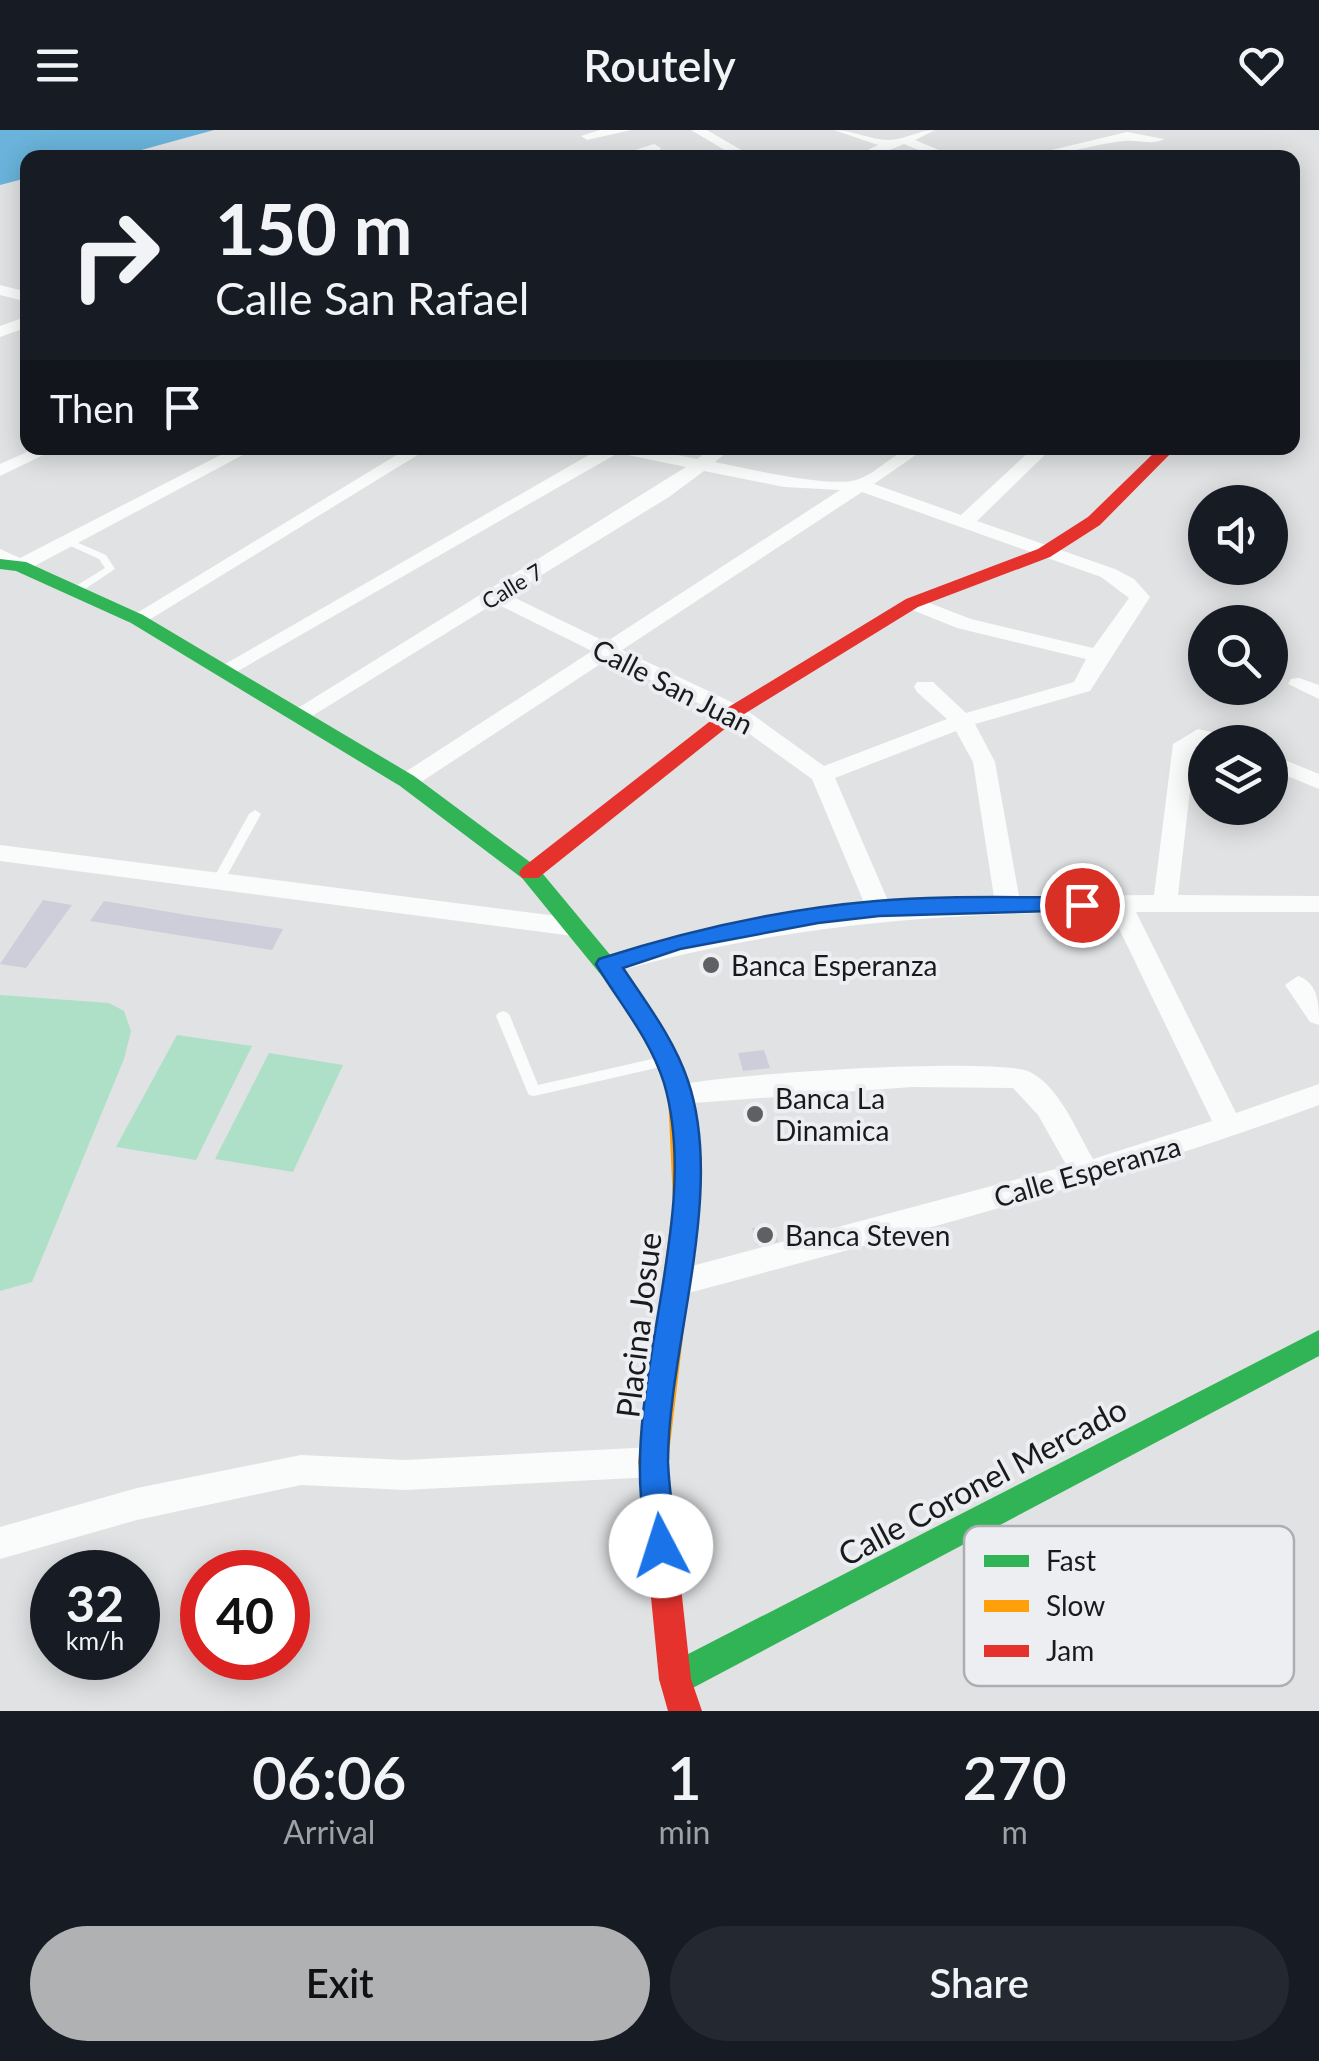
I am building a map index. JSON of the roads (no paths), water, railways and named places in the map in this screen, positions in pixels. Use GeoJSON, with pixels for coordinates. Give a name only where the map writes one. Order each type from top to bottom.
{"type":"FeatureCollection","features":[{"type":"Feature","properties":{"kind":"street"},"geometry":{"type":"LineString","coordinates":[[587,136],[626,130]]}},
{"type":"Feature","properties":{"kind":"street"},"geometry":{"type":"LineString","coordinates":[[697,130],[734,150]]}},
{"type":"Feature","properties":{"kind":"street"},"geometry":{"type":"LineString","coordinates":[[840,130],[925,150]]}},
{"type":"Feature","properties":{"kind":"street"},"geometry":{"type":"LineString","coordinates":[[878,150],[929,130]]}},
{"type":"Feature","properties":{"kind":"street"},"geometry":{"type":"LineString","coordinates":[[1061,150],[1126,136],[1158,139]]}},
{"type":"Feature","properties":{"kind":"street"},"geometry":{"type":"LineString","coordinates":[[646,150],[654,148]]}},
{"type":"Feature","properties":{"kind":"street"},"geometry":{"type":"LineString","coordinates":[[3,467],[31,455]]}},
{"type":"Feature","properties":{"kind":"street"},"geometry":{"type":"LineString","coordinates":[[7,561],[66,541],[232,455]]}},
{"type":"Feature","properties":{"kind":"street"},"geometry":{"type":"LineString","coordinates":[[137,619],[408,455]]}},
{"type":"Feature","properties":{"kind":"street"},"geometry":{"type":"LineString","coordinates":[[224,671],[604,455]]}},
{"type":"Feature","properties":{"kind":"street"},"geometry":{"type":"LineString","coordinates":[[648,455],[784,482],[861,486],[1108,573],[1128,582],[1140,597],[1082,686],[962,721],[822,775],[879,908]]}},
{"type":"Feature","properties":{"kind":"street","name":"Calle 7"},"geometry":{"type":"LineString","coordinates":[[296,716],[662,494],[713,455]]}},
{"type":"Feature","properties":{"kind":"street"},"geometry":{"type":"LineString","coordinates":[[407,781],[907,455]]}},
{"type":"Feature","properties":{"kind":"street"},"geometry":{"type":"LineString","coordinates":[[966,522],[1036,455]]}},
{"type":"Feature","properties":{"kind":"street"},"geometry":{"type":"LineString","coordinates":[[530,873],[734,712],[912,603],[992,568],[1044,553],[1094,522],[1161,455]]}},
{"type":"Feature","properties":{"kind":"street","name":"Placina Josue"},"geometry":{"type":"LineString","coordinates":[[7,561],[137,619],[407,781],[530,873],[608,964],[656,1036],[680,1094],[686,1203],[653,1462],[675,1678],[685,1711]]}},
{"type":"Feature","properties":{"kind":"street","name":"Calle San Juan"},"geometry":{"type":"LineString","coordinates":[[496,596],[734,712],[822,775]]}},
{"type":"Feature","properties":{"kind":"street"},"geometry":{"type":"LineString","coordinates":[[912,603],[964,624],[1098,656]]}},
{"type":"Feature","properties":{"kind":"street"},"geometry":{"type":"LineString","coordinates":[[925,687],[962,721],[984,762],[1008,906]]}},
{"type":"Feature","properties":{"kind":"street"},"geometry":{"type":"LineString","coordinates":[[1166,905],[1184,744],[1188,742]]}},
{"type":"Feature","properties":{"kind":"street"},"geometry":{"type":"LineString","coordinates":[[1288,769],[1319,782]]}},
{"type":"Feature","properties":{"kind":"street"},"geometry":{"type":"LineString","coordinates":[[0,853],[573,927]]}},
{"type":"Feature","properties":{"kind":"street"},"geometry":{"type":"LineString","coordinates":[[608,964],[677,942],[879,908],[1319,904]]}},
{"type":"Feature","properties":{"kind":"street"},"geometry":{"type":"LineString","coordinates":[[1120,905],[1229,1128]]}},
{"type":"Feature","properties":{"kind":"street"},"geometry":{"type":"LineString","coordinates":[[1298,985],[1319,1015]]}},
{"type":"Feature","properties":{"kind":"street"},"geometry":{"type":"LineString","coordinates":[[680,1094],[963,1076],[1016,1077],[1034,1089],[1086,1173]]}},
{"type":"Feature","properties":{"kind":"street","name":"Calle Esperanza"},"geometry":{"type":"LineString","coordinates":[[677,1282],[1086,1173],[1229,1128],[1319,1094]]}},
{"type":"Feature","properties":{"kind":"street","name":"Calle Coronel Mercado"},"geometry":{"type":"LineString","coordinates":[[966,1526],[1319,1342]]}},
{"type":"Feature","properties":{"kind":"street"},"geometry":{"type":"LineString","coordinates":[[0,1543],[137,1504],[301,1470],[406,1475],[653,1462]]}},
{"type":"Feature","properties":{"kind":"street","name":"Calle Coronel Mercado"},"geometry":{"type":"LineString","coordinates":[[675,1678],[964,1527]]}},
{"type":"Feature","properties":{"kind":"lane"},"geometry":{"type":"LineString","coordinates":[[66,541],[102,557],[110,568],[75,591]]}},
{"type":"Feature","properties":{"kind":"lane"},"geometry":{"type":"LineString","coordinates":[[218,881],[255,814]]}},
{"type":"Feature","properties":{"kind":"lane"},"geometry":{"type":"LineString","coordinates":[[503,1016],[534,1091],[667,1060]]}},
{"type":"Feature","properties":{"kind":"water"},"geometry":{"type":"Polygon","coordinates":[[[0,130],[214,130],[141,150],[20,150],[20,180],[0,185],[0,130]]]}},
{"type":"Feature","properties":{"kind":"place","name":"Banca Esperanza"},"geometry":{"type":"Point","coordinates":[711,965]}},
{"type":"Feature","properties":{"kind":"place","name":"Banca La Dinamica"},"geometry":{"type":"Point","coordinates":[755,1114]}},
{"type":"Feature","properties":{"kind":"place","name":"Banca Steven"},"geometry":{"type":"Point","coordinates":[765,1235]}}]}
